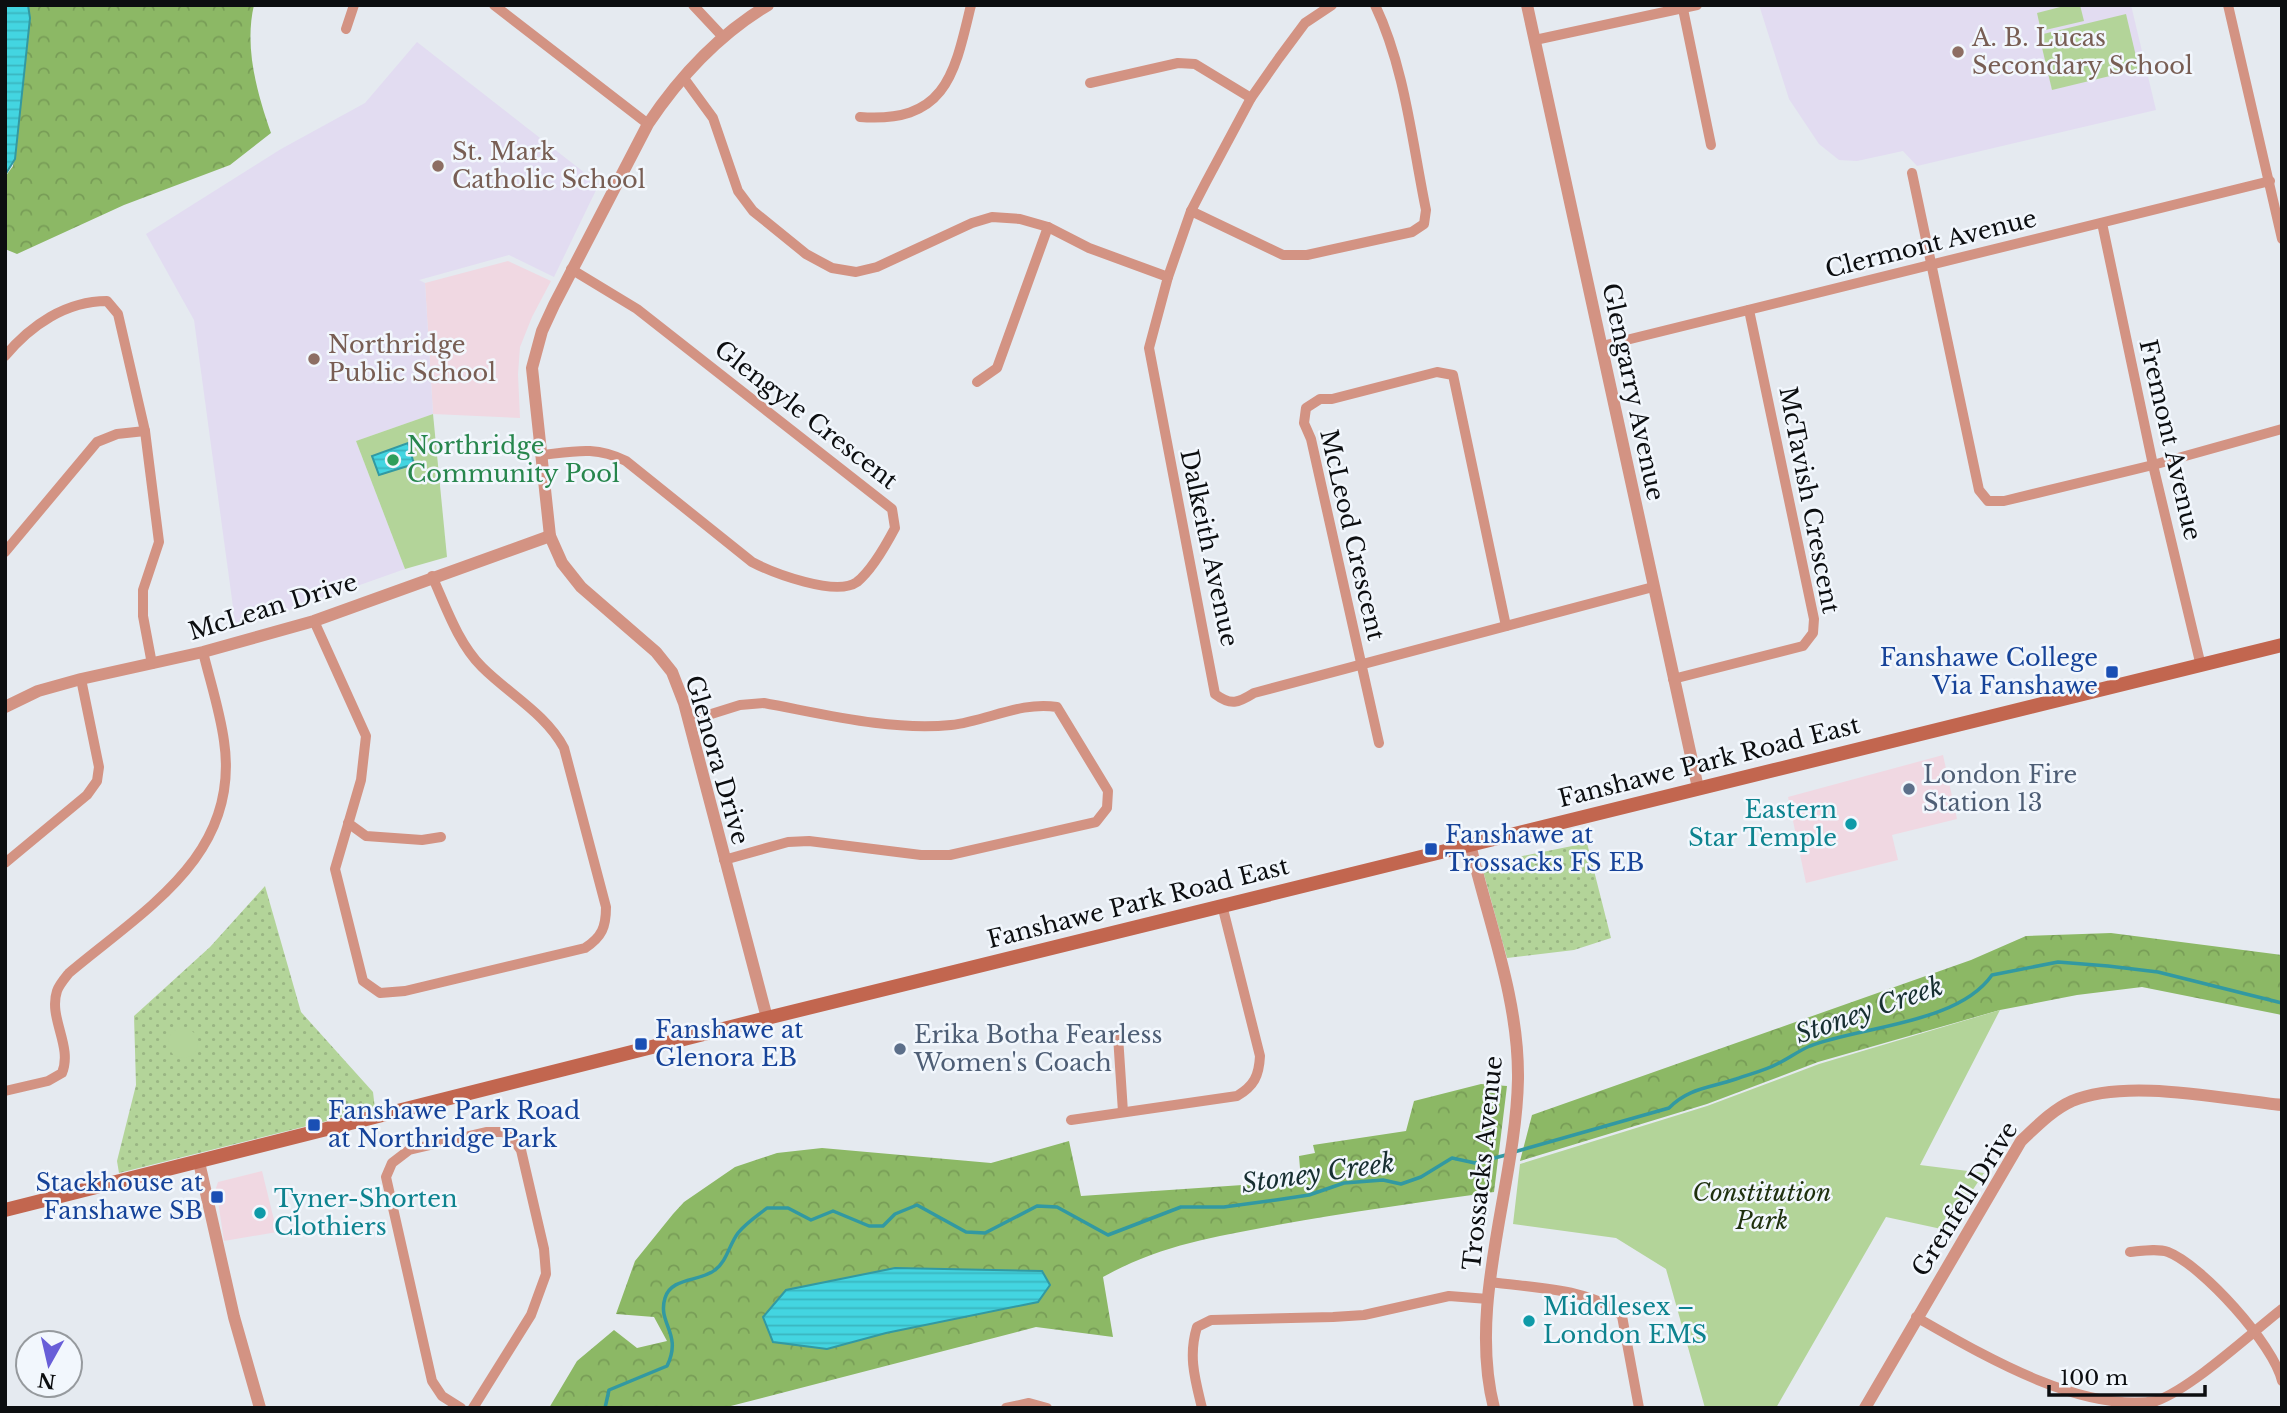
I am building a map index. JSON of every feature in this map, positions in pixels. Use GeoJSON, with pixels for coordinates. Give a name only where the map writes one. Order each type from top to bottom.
{"type":"FeatureCollection","features":[{"type":"Feature","properties":{"kind":"main road","name":"Fanshawe Park Road East"},"geometry":{"type":"LineString","coordinates":[[5,1210],[766,1018],[2282,645]]}},
{"type":"Feature","properties":{"kind":"street"},"geometry":{"type":"LineString","coordinates":[[346,29],[354,5]]}},
{"type":"Feature","properties":{"kind":"street"},"geometry":{"type":"LineString","coordinates":[[495,5],[648,124]]}},
{"type":"Feature","properties":{"kind":"street"},"geometry":{"type":"LineString","coordinates":[[693,5],[723,37]]}},
{"type":"Feature","properties":{"kind":"street","name":"Glenora Drive"},"geometry":{"type":"LineString","coordinates":[[766,1018],[689,721],[672,673],[656,652],[581,587],[562,563],[550,536],[532,368],[542,331],[571,269],[648,124],[682,77],[723,37],[768,5]]}},
{"type":"Feature","properties":{"kind":"street"},"geometry":{"type":"LineString","coordinates":[[860,117],[890,119],[933,102],[948,82],[971,5]]}},
{"type":"Feature","properties":{"kind":"street","name":"Dalkeith Avenue"},"geometry":{"type":"LineString","coordinates":[[1332,5],[1305,23],[1251,98],[1191,211],[1168,276],[1149,348],[1215,694],[1226,702],[1238,703],[1254,692],[1653,587]]}},
{"type":"Feature","properties":{"kind":"street"},"geometry":{"type":"LineString","coordinates":[[1191,211],[1283,255],[1307,255],[1412,232],[1424,224],[1426,210],[1397,70],[1387,31],[1375,5]]}},
{"type":"Feature","properties":{"kind":"street","name":"Glengarry Avenue"},"geometry":{"type":"LineString","coordinates":[[1527,5],[1698,788]]}},
{"type":"Feature","properties":{"kind":"street"},"geometry":{"type":"LineString","coordinates":[[1535,40],[1697,5]]}},
{"type":"Feature","properties":{"kind":"street"},"geometry":{"type":"LineString","coordinates":[[2228,5],[2282,239]]}},
{"type":"Feature","properties":{"kind":"street"},"geometry":{"type":"LineString","coordinates":[[1683,9],[1712,145]]}},
{"type":"Feature","properties":{"kind":"street"},"geometry":{"type":"LineString","coordinates":[[1090,83],[1178,63],[1195,64],[1251,98]]}},
{"type":"Feature","properties":{"kind":"street"},"geometry":{"type":"LineString","coordinates":[[682,77],[713,118],[738,191],[753,211],[806,254],[832,268],[856,272],[877,267],[972,223],[992,218],[1020,219],[1048,227],[1089,248],[1168,276]]}},
{"type":"Feature","properties":{"kind":"street"},"geometry":{"type":"LineString","coordinates":[[1912,173],[1979,490],[1988,501],[2004,501],[2153,465],[2282,429]]}},
{"type":"Feature","properties":{"kind":"street","name":"Clermont Avenue"},"geometry":{"type":"LineString","coordinates":[[1602,345],[2270,181]]}},
{"type":"Feature","properties":{"kind":"street","name":"Fremont Avenue"},"geometry":{"type":"LineString","coordinates":[[2102,223],[2153,465],[2201,666]]}},
{"type":"Feature","properties":{"kind":"street"},"geometry":{"type":"LineString","coordinates":[[977,382],[997,368],[1048,227]]}},
{"type":"Feature","properties":{"kind":"street","name":"Glengyle Crescent"},"geometry":{"type":"LineString","coordinates":[[543,455],[580,450],[606,451],[626,461],[752,562],[771,573],[795,580],[848,586],[858,581],[895,528],[892,509],[637,309],[571,269]]}},
{"type":"Feature","properties":{"kind":"street"},"geometry":{"type":"LineString","coordinates":[[5,356],[23,334],[61,311],[85,301],[107,301],[118,314],[145,431],[159,542],[143,590],[143,616],[152,664]]}},
{"type":"Feature","properties":{"kind":"street","name":"McTavish Crescent"},"geometry":{"type":"LineString","coordinates":[[1673,679],[1803,646],[1813,633],[1814,619],[1749,310]]}},
{"type":"Feature","properties":{"kind":"street","name":"McLeod Crescent"},"geometry":{"type":"LineString","coordinates":[[1379,743],[1311,439],[1304,423],[1306,408],[1320,399],[1355,394],[1437,372],[1453,376],[1506,626]]}},
{"type":"Feature","properties":{"kind":"street"},"geometry":{"type":"LineString","coordinates":[[5,552],[97,442],[117,434],[145,431]]}},
{"type":"Feature","properties":{"kind":"street","name":"McLean Drive"},"geometry":{"type":"LineString","coordinates":[[5,707],[38,691],[81,678],[203,652],[314,621],[432,576],[550,536]]}},
{"type":"Feature","properties":{"kind":"street"},"geometry":{"type":"LineString","coordinates":[[314,621],[366,736],[362,780],[335,869],[363,981],[380,993],[405,991],[585,948],[597,940],[606,925],[606,907],[564,748],[555,731],[481,666],[464,646],[432,576]]}},
{"type":"Feature","properties":{"kind":"street"},"geometry":{"type":"LineString","coordinates":[[5,1091],[48,1081],[62,1073],[66,1056],[56,1009],[57,991],[69,973],[180,880],[200,857],[223,808],[226,776],[224,741],[203,652]]}},
{"type":"Feature","properties":{"kind":"street"},"geometry":{"type":"LineString","coordinates":[[5,863],[87,795],[97,781],[99,767],[81,678]]}},
{"type":"Feature","properties":{"kind":"street"},"geometry":{"type":"LineString","coordinates":[[689,721],[740,705],[764,703],[906,726],[953,724],[1029,706],[1057,707],[1108,791],[1107,808],[1096,822],[950,856],[809,841],[788,842],[724,860]]}},
{"type":"Feature","properties":{"kind":"street"},"geometry":{"type":"LineString","coordinates":[[348,822],[366,836],[422,840],[441,837]]}},
{"type":"Feature","properties":{"kind":"street","name":"Trossacks Avenue"},"geometry":{"type":"LineString","coordinates":[[1470,844],[1516,1031],[1518,1082],[1488,1299],[1487,1350],[1494,1408]]}},
{"type":"Feature","properties":{"kind":"street"},"geometry":{"type":"LineString","coordinates":[[1071,1120],[1237,1096],[1250,1088],[1259,1072],[1260,1056],[1223,905]]}},
{"type":"Feature","properties":{"kind":"street"},"geometry":{"type":"LineString","coordinates":[[1118,1036],[1123,1112]]}},
{"type":"Feature","properties":{"kind":"street","name":"Grenfell Drive"},"geometry":{"type":"LineString","coordinates":[[1865,1408],[2021,1142],[2041,1121],[2070,1102],[2098,1093],[2128,1090],[2282,1105]]}},
{"type":"Feature","properties":{"kind":"street"},"geometry":{"type":"LineString","coordinates":[[461,1408],[442,1396],[432,1381],[386,1177],[391,1163],[409,1150],[495,1131],[511,1136],[521,1150],[544,1249],[546,1275],[531,1315],[473,1408]]}},
{"type":"Feature","properties":{"kind":"street"},"geometry":{"type":"LineString","coordinates":[[199,1162],[234,1317],[260,1408]]}},
{"type":"Feature","properties":{"kind":"street"},"geometry":{"type":"LineString","coordinates":[[2130,1252],[2165,1251],[2189,1262],[2254,1331],[2278,1364],[2282,1381]]}},
{"type":"Feature","properties":{"kind":"street"},"geometry":{"type":"LineString","coordinates":[[1491,1282],[1594,1298],[1611,1306],[1622,1316],[1639,1408]]}},
{"type":"Feature","properties":{"kind":"street"},"geometry":{"type":"LineString","coordinates":[[1202,1408],[1191,1363],[1192,1342],[1197,1327],[1210,1320],[1364,1315],[1449,1296],[1488,1299]]}},
{"type":"Feature","properties":{"kind":"street"},"geometry":{"type":"LineString","coordinates":[[1916,1317],[2063,1398],[2092,1406],[2124,1407],[2156,1405],[2282,1309]]}},
{"type":"Feature","properties":{"kind":"street"},"geometry":{"type":"LineString","coordinates":[[1006,1408],[1029,1403],[1047,1408]]}},
{"type":"Feature","properties":{"kind":"shaded area","name":"A. B. Lucas Secondary School"},"geometry":{"type":"Polygon","coordinates":[[[1759,5],[2131,5],[2156,110],[1917,166],[1903,151],[1857,161],[1839,160],[1819,144],[1789,99],[1759,5]]]}},
{"type":"Feature","properties":{"kind":"shaded area","name":"Northridge Public School"},"geometry":{"type":"Polygon","coordinates":[[[417,42],[599,184],[554,277],[509,255],[419,280],[425,283],[433,414],[356,441],[405,569],[236,629],[194,320],[146,234],[281,149],[365,103],[417,42]]]}},
{"type":"Feature","properties":{"kind":"shaded area"},"geometry":{"type":"Polygon","coordinates":[[[508,261],[551,281],[520,347],[520,418],[433,414],[425,283],[508,261]]]}},
{"type":"Feature","properties":{"kind":"shaded area"},"geometry":{"type":"Polygon","coordinates":[[[1943,755],[1957,819],[1892,835],[1898,860],[1806,883],[1788,797],[1943,755]]]}},
{"type":"Feature","properties":{"kind":"shaded area"},"geometry":{"type":"Polygon","coordinates":[[[262,1171],[277,1232],[224,1241],[216,1188],[218,1182],[262,1171]]]}},
{"type":"Feature","properties":{"kind":"green space"},"geometry":{"type":"Polygon","coordinates":[[[24,5],[254,5],[250,37],[253,70],[271,133],[230,165],[124,205],[17,254],[5,249],[5,177],[13,166],[27,45],[24,5]]]}},
{"type":"Feature","properties":{"kind":"green space"},"geometry":{"type":"Polygon","coordinates":[[[2068,5],[2080,5],[2084,21],[2041,31],[2037,13],[2068,5]]]}},
{"type":"Feature","properties":{"kind":"green space"},"geometry":{"type":"Polygon","coordinates":[[[2126,14],[2139,69],[2052,90],[2039,35],[2126,14]]]}},
{"type":"Feature","properties":{"kind":"green space"},"geometry":{"type":"Polygon","coordinates":[[[433,414],[447,557],[405,569],[356,441],[433,414]]]}},
{"type":"Feature","properties":{"kind":"green space"},"geometry":{"type":"Polygon","coordinates":[[[1587,843],[1611,938],[1574,950],[1507,958],[1482,867],[1486,859],[1488,863],[1587,843]]]}},
{"type":"Feature","properties":{"kind":"green space"},"geometry":{"type":"Polygon","coordinates":[[[265,886],[301,1012],[373,1092],[375,1109],[119,1173],[117,1161],[136,1085],[134,1016],[210,947],[265,886]]]}},
{"type":"Feature","properties":{"kind":"green space"},"geometry":{"type":"Polygon","coordinates":[[[2111,933],[2282,955],[2282,1015],[2142,987],[2077,995],[2000,1010],[1818,1062],[1707,1104],[1520,1161],[1532,1115],[1971,960],[2026,936],[2111,933]]]}},
{"type":"Feature","properties":{"kind":"green space","name":"Constitution Park"},"geometry":{"type":"Polygon","coordinates":[[[2000,1010],[1920,1165],[1984,1173],[1946,1230],[1886,1217],[1776,1408],[1705,1408],[1666,1269],[1616,1238],[1513,1224],[1520,1164],[1707,1106],[1819,1064],[2000,1010]]]}},
{"type":"Feature","properties":{"kind":"green space"},"geometry":{"type":"Polygon","coordinates":[[[183,1028],[194,1032],[198,1043],[194,1054],[183,1058],[172,1054],[168,1043],[172,1032],[183,1028]]]}},
{"type":"Feature","properties":{"kind":"green space"},"geometry":{"type":"Polygon","coordinates":[[[1481,1084],[1507,1086],[1494,1192],[1277,1225],[1188,1244],[1145,1257],[1103,1277],[1113,1337],[1036,1327],[723,1408],[549,1408],[577,1361],[614,1330],[637,1348],[667,1341],[654,1317],[616,1314],[635,1261],[684,1202],[735,1167],[777,1153],[822,1148],[991,1163],[1069,1141],[1081,1196],[1301,1181],[1299,1156],[1315,1153],[1313,1145],[1406,1131],[1414,1101],[1481,1084]],[[1002,1271],[773,1342],[827,1349],[886,1333],[1042,1271],[1002,1271]]]}},
{"type":"Feature","properties":{"kind":"water"},"geometry":{"type":"Polygon","coordinates":[[[5,5],[28,5],[30,18],[15,159],[5,175],[5,5]]]}},
{"type":"Feature","properties":{"kind":"water","name":"Northridge Community Pool"},"geometry":{"type":"Polygon","coordinates":[[[408,443],[414,464],[379,475],[372,456],[408,443]]]}},
{"type":"Feature","properties":{"kind":"water"},"geometry":{"type":"Polygon","coordinates":[[[895,1268],[1042,1271],[1050,1285],[1038,1302],[886,1333],[827,1349],[773,1342],[763,1317],[786,1290],[895,1268]]]}},
{"type":"Feature","properties":{"kind":"waterway","name":"Stoney Creek"},"geometry":{"type":"LineString","coordinates":[[1514,1152],[1669,1108],[1692,1092],[1767,1069],[1810,1046],[1933,1014],[1957,1004],[1977,991],[1992,975],[2058,962],[2158,972],[2282,1003]]}},
{"type":"Feature","properties":{"kind":"waterway","name":"Stoney Creek"},"geometry":{"type":"LineString","coordinates":[[605,1408],[609,1390],[667,1366],[672,1345],[663,1307],[668,1291],[673,1286],[715,1270],[738,1233],[767,1208],[788,1208],[811,1220],[833,1211],[869,1226],[883,1226],[895,1214],[917,1205],[966,1232],[985,1233],[1037,1206],[1057,1207],[1108,1235],[1181,1207],[1224,1207],[1276,1200],[1309,1195],[1344,1183],[1383,1180],[1401,1184],[1421,1177],[1452,1158],[1475,1163],[1506,1155]]}},
{"type":"Feature","properties":{"kind":"place","name":"A. B. Lucas Secondary School"},"geometry":{"type":"Point","coordinates":[1958,52]}},
{"type":"Feature","properties":{"kind":"place","name":"St. Mark Catholic School"},"geometry":{"type":"Point","coordinates":[438,166]}},
{"type":"Feature","properties":{"kind":"place","name":"Northridge Public School"},"geometry":{"type":"Point","coordinates":[314,359]}},
{"type":"Feature","properties":{"kind":"place","name":"Northridge Community Pool"},"geometry":{"type":"Point","coordinates":[393,460]}},
{"type":"Feature","properties":{"kind":"place","name":"Fanshawe College Via Fanshawe"},"geometry":{"type":"Point","coordinates":[2112,672]}},
{"type":"Feature","properties":{"kind":"place","name":"London Fire Station 13"},"geometry":{"type":"Point","coordinates":[1909,789]}},
{"type":"Feature","properties":{"kind":"place","name":"Eastern Star Temple"},"geometry":{"type":"Point","coordinates":[1851,824]}},
{"type":"Feature","properties":{"kind":"place","name":"Fanshawe at Trossacks FS EB"},"geometry":{"type":"Point","coordinates":[1431,849]}},
{"type":"Feature","properties":{"kind":"place","name":"Fanshawe at Glenora EB"},"geometry":{"type":"Point","coordinates":[641,1044]}},
{"type":"Feature","properties":{"kind":"place","name":"Erika Botha Fearless Women's Coach"},"geometry":{"type":"Point","coordinates":[900,1049]}},
{"type":"Feature","properties":{"kind":"place","name":"Fanshawe Park Road at Northridge Park"},"geometry":{"type":"Point","coordinates":[314,1125]}},
{"type":"Feature","properties":{"kind":"place","name":"Stackhouse at Fanshawe SB"},"geometry":{"type":"Point","coordinates":[217,1197]}},
{"type":"Feature","properties":{"kind":"place","name":"Tyner-Shorten Clothiers"},"geometry":{"type":"Point","coordinates":[260,1213]}},
{"type":"Feature","properties":{"kind":"place","name":"Middlesex – London EMS"},"geometry":{"type":"Point","coordinates":[1529,1321]}}]}
